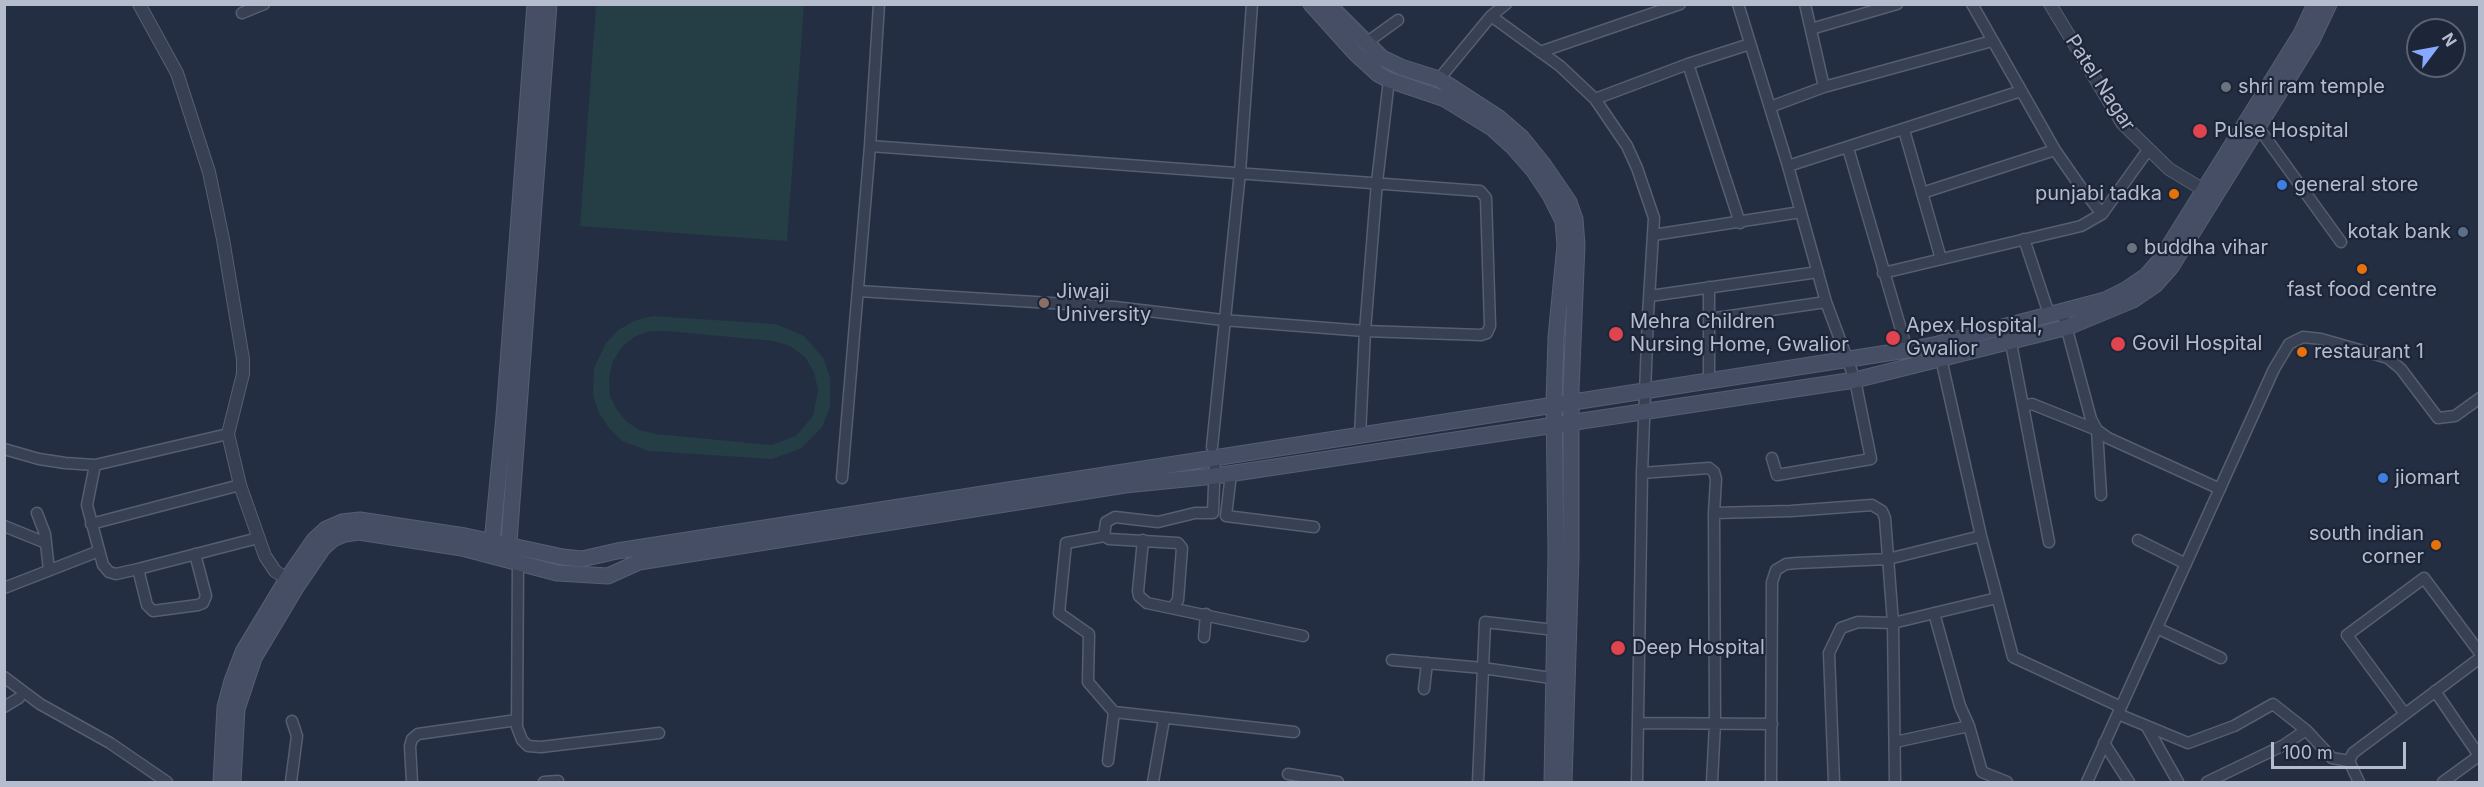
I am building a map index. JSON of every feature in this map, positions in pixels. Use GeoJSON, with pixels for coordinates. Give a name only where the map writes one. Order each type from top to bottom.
{"type":"FeatureCollection","features":[{"type":"Feature","properties":{"kind":"main road"},"geometry":{"type":"LineString","coordinates":[[491,549],[504,416],[536,4]]}},
{"type":"Feature","properties":{"kind":"main road"},"geometry":{"type":"LineString","coordinates":[[512,556],[549,4]]}},
{"type":"Feature","properties":{"kind":"main road"},"geometry":{"type":"LineString","coordinates":[[1311,4],[1368,67],[1389,80],[1439,79],[1499,118],[1522,138],[1575,219],[1577,245],[1571,402],[1572,533],[1552,783]]}},
{"type":"Feature","properties":{"kind":"main road"},"geometry":{"type":"LineString","coordinates":[[1328,4],[1366,43],[1391,63],[1492,128],[1556,191],[1563,221],[1565,245],[1556,337],[1554,404],[1555,630],[1561,680],[1564,783]]}},
{"type":"Feature","properties":{"kind":"main road"},"geometry":{"type":"LineString","coordinates":[[512,556],[582,559],[617,551],[1214,453],[1360,436],[1907,350],[1940,352],[2011,343],[2068,327],[2133,300],[2155,285],[2170,267],[2301,34],[2315,4]]}},
{"type":"Feature","properties":{"kind":"main road"},"geometry":{"type":"LineString","coordinates":[[221,783],[225,707],[254,658],[292,582],[323,548],[333,539],[345,534],[359,532],[462,548],[491,549],[557,573],[608,576],[639,562],[1125,485],[1223,475],[1855,380],[1940,352],[2004,325],[2105,300],[2146,276],[2161,259],[2258,128],[2312,40],[2329,4]]}},
{"type":"Feature","properties":{"kind":"main road"},"geometry":{"type":"LineString","coordinates":[[1555,532],[1572,533]]}},
{"type":"Feature","properties":{"kind":"main road"},"geometry":{"type":"LineString","coordinates":[[233,783],[238,683]]}},
{"type":"Feature","properties":{"kind":"street"},"geometry":{"type":"LineString","coordinates":[[139,4],[177,73],[209,172],[243,358],[241,382],[228,434],[240,485],[258,538],[270,564],[292,582]]}},
{"type":"Feature","properties":{"kind":"street"},"geometry":{"type":"LineString","coordinates":[[242,13],[264,4]]}},
{"type":"Feature","properties":{"kind":"street"},"geometry":{"type":"LineString","coordinates":[[842,477],[870,146],[879,4]]}},
{"type":"Feature","properties":{"kind":"street"},"geometry":{"type":"LineString","coordinates":[[1226,516],[1223,475],[1214,453],[1223,320],[1240,172],[1252,4]]}},
{"type":"Feature","properties":{"kind":"street"},"geometry":{"type":"LineString","coordinates":[[1439,79],[1491,16],[1506,4]]}},
{"type":"Feature","properties":{"kind":"street"},"geometry":{"type":"LineString","coordinates":[[1540,52],[1680,4]]}},
{"type":"Feature","properties":{"kind":"street"},"geometry":{"type":"LineString","coordinates":[[1738,4],[1802,212],[1826,302],[1855,380],[1871,459],[1777,475],[1772,458]]}},
{"type":"Feature","properties":{"kind":"street"},"geometry":{"type":"LineString","coordinates":[[1805,4],[1824,87]]}},
{"type":"Feature","properties":{"kind":"street"},"geometry":{"type":"LineString","coordinates":[[1811,29],[1870,8],[1897,4]]}},
{"type":"Feature","properties":{"kind":"street"},"geometry":{"type":"LineString","coordinates":[[1972,4],[2055,150],[2079,186],[2102,214]]}},
{"type":"Feature","properties":{"kind":"street","name":"Patel Nagar"},"geometry":{"type":"LineString","coordinates":[[2050,4],[2122,123],[2169,169],[2210,194]]}},
{"type":"Feature","properties":{"kind":"street"},"geometry":{"type":"LineString","coordinates":[[1491,16],[1560,66],[1595,99],[1622,138],[1637,168],[1654,218],[1642,473],[1637,783]]}},
{"type":"Feature","properties":{"kind":"street"},"geometry":{"type":"LineString","coordinates":[[1366,43],[1398,20]]}},
{"type":"Feature","properties":{"kind":"street"},"geometry":{"type":"LineString","coordinates":[[1770,107],[1824,87],[1992,41]]}},
{"type":"Feature","properties":{"kind":"street"},"geometry":{"type":"LineString","coordinates":[[1595,99],[1688,64],[1750,44]]}},
{"type":"Feature","properties":{"kind":"street"},"geometry":{"type":"LineString","coordinates":[[1688,64],[1740,223]]}},
{"type":"Feature","properties":{"kind":"street"},"geometry":{"type":"LineString","coordinates":[[1360,436],[1365,331],[1377,182],[1389,80]]}},
{"type":"Feature","properties":{"kind":"street"},"geometry":{"type":"LineString","coordinates":[[1788,166],[2021,91]]}},
{"type":"Feature","properties":{"kind":"street"},"geometry":{"type":"LineString","coordinates":[[2258,128],[2341,242]]}},
{"type":"Feature","properties":{"kind":"street"},"geometry":{"type":"LineString","coordinates":[[1904,130],[1941,259]]}},
{"type":"Feature","properties":{"kind":"street"},"geometry":{"type":"LineString","coordinates":[[858,291],[1115,307],[1223,320],[1365,331],[1482,334],[1487,333],[1490,326],[1486,198],[1483,193],[1475,190],[870,146]]}},
{"type":"Feature","properties":{"kind":"street"},"geometry":{"type":"LineString","coordinates":[[1848,148],[1907,350]]}},
{"type":"Feature","properties":{"kind":"street"},"geometry":{"type":"LineString","coordinates":[[1922,193],[2055,150]]}},
{"type":"Feature","properties":{"kind":"street"},"geometry":{"type":"LineString","coordinates":[[1883,273],[2081,226],[2102,214],[2148,150]]}},
{"type":"Feature","properties":{"kind":"street"},"geometry":{"type":"LineString","coordinates":[[1653,235],[1802,212]]}},
{"type":"Feature","properties":{"kind":"street"},"geometry":{"type":"LineString","coordinates":[[2024,239],[2055,313],[2068,327],[2091,419],[2097,430],[2101,495]]}},
{"type":"Feature","properties":{"kind":"street"},"geometry":{"type":"LineString","coordinates":[[1650,296],[1818,272]]}},
{"type":"Feature","properties":{"kind":"street"},"geometry":{"type":"LineString","coordinates":[[1709,288],[1709,382]]}},
{"type":"Feature","properties":{"kind":"street"},"geometry":{"type":"LineString","coordinates":[[1709,319],[1826,302]]}},
{"type":"Feature","properties":{"kind":"street"},"geometry":{"type":"LineString","coordinates":[[2004,325],[2011,343],[2049,542]]}},
{"type":"Feature","properties":{"kind":"street"},"geometry":{"type":"LineString","coordinates":[[2087,783],[2274,369],[2289,344],[2303,337],[2320,339],[2388,358],[2401,369],[2438,418],[2454,416],[2480,398]]}},
{"type":"Feature","properties":{"kind":"street"},"geometry":{"type":"LineString","coordinates":[[1940,352],[1981,536],[2013,657],[2147,727],[2188,743],[2234,726],[2273,704],[2306,730],[2332,758],[2349,762]]}},
{"type":"Feature","properties":{"kind":"street"},"geometry":{"type":"LineString","coordinates":[[2023,406],[2032,404],[2097,430],[2108,438],[2220,489]]}},
{"type":"Feature","properties":{"kind":"street"},"geometry":{"type":"LineString","coordinates":[[4,449],[39,459],[95,465],[228,434]]}},
{"type":"Feature","properties":{"kind":"street"},"geometry":{"type":"LineString","coordinates":[[95,465],[87,505],[103,564],[109,572],[116,574],[138,569],[258,538]]}},
{"type":"Feature","properties":{"kind":"street"},"geometry":{"type":"LineString","coordinates":[[1642,473],[1709,468],[1714,472],[1716,479],[1714,513],[1715,724],[1712,783]]}},
{"type":"Feature","properties":{"kind":"street"},"geometry":{"type":"LineString","coordinates":[[1213,513],[1223,475]]}},
{"type":"Feature","properties":{"kind":"street"},"geometry":{"type":"LineString","coordinates":[[91,524],[240,485]]}},
{"type":"Feature","properties":{"kind":"street"},"geometry":{"type":"LineString","coordinates":[[1714,513],[1872,505],[1882,511],[1885,518],[1893,623],[1895,783]]}},
{"type":"Feature","properties":{"kind":"street"},"geometry":{"type":"LineString","coordinates":[[37,513],[45,534],[50,570]]}},
{"type":"Feature","properties":{"kind":"street"},"geometry":{"type":"LineString","coordinates":[[1104,536],[1106,522],[1115,517],[1158,522],[1195,513],[1213,513],[1314,527]]}},
{"type":"Feature","properties":{"kind":"street"},"geometry":{"type":"LineString","coordinates":[[4,526],[46,543]]}},
{"type":"Feature","properties":{"kind":"street"},"geometry":{"type":"LineString","coordinates":[[1173,607],[1178,600],[1182,548],[1178,543],[1104,536],[1066,543],[1059,613],[1089,634],[1088,682],[1114,712],[1294,732]]}},
{"type":"Feature","properties":{"kind":"street"},"geometry":{"type":"LineString","coordinates":[[1771,783],[1772,582],[1776,570],[1786,564],[1797,563],[1888,560],[1981,536]]}},
{"type":"Feature","properties":{"kind":"street"},"geometry":{"type":"LineString","coordinates":[[1143,540],[1138,596],[1147,603],[1303,636]]}},
{"type":"Feature","properties":{"kind":"street"},"geometry":{"type":"LineString","coordinates":[[2138,540],[2186,564]]}},
{"type":"Feature","properties":{"kind":"street"},"geometry":{"type":"LineString","coordinates":[[4,588],[99,551]]}},
{"type":"Feature","properties":{"kind":"street"},"geometry":{"type":"LineString","coordinates":[[138,569],[147,604],[153,611],[198,605],[203,603],[206,596],[195,554]]}},
{"type":"Feature","properties":{"kind":"street"},"geometry":{"type":"LineString","coordinates":[[512,556],[517,720],[522,740],[528,746],[541,747],[659,733]]}},
{"type":"Feature","properties":{"kind":"street"},"geometry":{"type":"LineString","coordinates":[[2359,783],[2349,762],[2353,753],[2405,714],[2435,691],[2480,655],[2424,578],[2347,635],[2405,714]]}},
{"type":"Feature","properties":{"kind":"street"},"geometry":{"type":"LineString","coordinates":[[1834,783],[1829,653],[1840,628],[1858,622],[1893,623],[1997,598]]}},
{"type":"Feature","properties":{"kind":"street"},"geometry":{"type":"LineString","coordinates":[[1934,613],[1960,706],[1969,726],[1982,772],[2007,783]]}},
{"type":"Feature","properties":{"kind":"street"},"geometry":{"type":"LineString","coordinates":[[1204,637],[1206,614]]}},
{"type":"Feature","properties":{"kind":"street"},"geometry":{"type":"LineString","coordinates":[[1478,783],[1485,622],[1555,630]]}},
{"type":"Feature","properties":{"kind":"street"},"geometry":{"type":"LineString","coordinates":[[2157,628],[2221,658]]}},
{"type":"Feature","properties":{"kind":"street"},"geometry":{"type":"LineString","coordinates":[[1392,660],[1483,668],[1561,680]]}},
{"type":"Feature","properties":{"kind":"street"},"geometry":{"type":"LineString","coordinates":[[1424,689],[1427,663]]}},
{"type":"Feature","properties":{"kind":"street"},"geometry":{"type":"LineString","coordinates":[[4,677],[40,704],[110,742],[167,783]]}},
{"type":"Feature","properties":{"kind":"street"},"geometry":{"type":"LineString","coordinates":[[2435,691],[2479,756],[2443,783]]}},
{"type":"Feature","properties":{"kind":"street"},"geometry":{"type":"LineString","coordinates":[[4,707],[19,698]]}},
{"type":"Feature","properties":{"kind":"street"},"geometry":{"type":"LineString","coordinates":[[1108,761],[1114,712]]}},
{"type":"Feature","properties":{"kind":"street"},"geometry":{"type":"LineString","coordinates":[[1153,783],[1164,719]]}},
{"type":"Feature","properties":{"kind":"street"},"geometry":{"type":"LineString","coordinates":[[412,783],[410,746],[418,734],[517,720]]}},
{"type":"Feature","properties":{"kind":"street"},"geometry":{"type":"LineString","coordinates":[[291,783],[297,736],[292,721]]}},
{"type":"Feature","properties":{"kind":"street"},"geometry":{"type":"LineString","coordinates":[[1639,723],[1772,724]]}},
{"type":"Feature","properties":{"kind":"street"},"geometry":{"type":"LineString","coordinates":[[1894,742],[1969,726]]}},
{"type":"Feature","properties":{"kind":"street"},"geometry":{"type":"LineString","coordinates":[[2147,727],[2178,783]]}},
{"type":"Feature","properties":{"kind":"street"},"geometry":{"type":"LineString","coordinates":[[2207,783],[2284,745],[2306,730]]}},
{"type":"Feature","properties":{"kind":"street"},"geometry":{"type":"LineString","coordinates":[[2104,743],[2129,783]]}},
{"type":"Feature","properties":{"kind":"street"},"geometry":{"type":"LineString","coordinates":[[1288,774],[1338,783]]}},
{"type":"Feature","properties":{"kind":"street"},"geometry":{"type":"LineString","coordinates":[[544,783],[558,781]]}},
{"type":"Feature","properties":{"kind":"shaded area"},"geometry":{"type":"Polygon","coordinates":[[[596,5],[804,5],[787,241],[580,226],[596,5]]]}},
{"type":"Feature","properties":{"kind":"shaded area"},"geometry":{"type":"Polygon","coordinates":[[[652,316],[776,324],[804,336],[824,359],[830,378],[830,408],[822,427],[800,449],[772,459],[649,451],[622,441],[599,413],[593,395],[594,368],[606,343],[618,330],[634,321],[652,316]],[[650,331],[634,337],[621,348],[612,363],[609,380],[610,396],[617,410],[627,422],[640,430],[656,434],[771,445],[796,436],[813,416],[818,390],[814,372],[805,357],[790,346],[773,341],[650,331]]]}},
{"type":"Feature","properties":{"kind":"place","name":"shri ram temple"},"geometry":{"type":"Point","coordinates":[2226,87]}},
{"type":"Feature","properties":{"kind":"place","name":"Pulse Hospital"},"geometry":{"type":"Point","coordinates":[2200,131]}},
{"type":"Feature","properties":{"kind":"place","name":"general store"},"geometry":{"type":"Point","coordinates":[2282,185]}},
{"type":"Feature","properties":{"kind":"place","name":"punjabi tadka"},"geometry":{"type":"Point","coordinates":[2174,194]}},
{"type":"Feature","properties":{"kind":"place","name":"kotak bank"},"geometry":{"type":"Point","coordinates":[2463,232]}},
{"type":"Feature","properties":{"kind":"place","name":"buddha vihar"},"geometry":{"type":"Point","coordinates":[2132,248]}},
{"type":"Feature","properties":{"kind":"place","name":"fast food centre"},"geometry":{"type":"Point","coordinates":[2362,269]}},
{"type":"Feature","properties":{"kind":"place","name":"Jiwaji University"},"geometry":{"type":"Point","coordinates":[1044,303]}},
{"type":"Feature","properties":{"kind":"place","name":"Mehra Children Nursing Home, Gwalior"},"geometry":{"type":"Point","coordinates":[1616,334]}},
{"type":"Feature","properties":{"kind":"place","name":"Apex Hospital, Gwalior"},"geometry":{"type":"Point","coordinates":[1893,338]}},
{"type":"Feature","properties":{"kind":"place","name":"Govil Hospital"},"geometry":{"type":"Point","coordinates":[2118,344]}},
{"type":"Feature","properties":{"kind":"place","name":"restaurant 1"},"geometry":{"type":"Point","coordinates":[2302,352]}},
{"type":"Feature","properties":{"kind":"place","name":"jiomart"},"geometry":{"type":"Point","coordinates":[2383,478]}},
{"type":"Feature","properties":{"kind":"place","name":"south indian corner"},"geometry":{"type":"Point","coordinates":[2436,545]}},
{"type":"Feature","properties":{"kind":"place","name":"Deep Hospital"},"geometry":{"type":"Point","coordinates":[1618,648]}}]}
